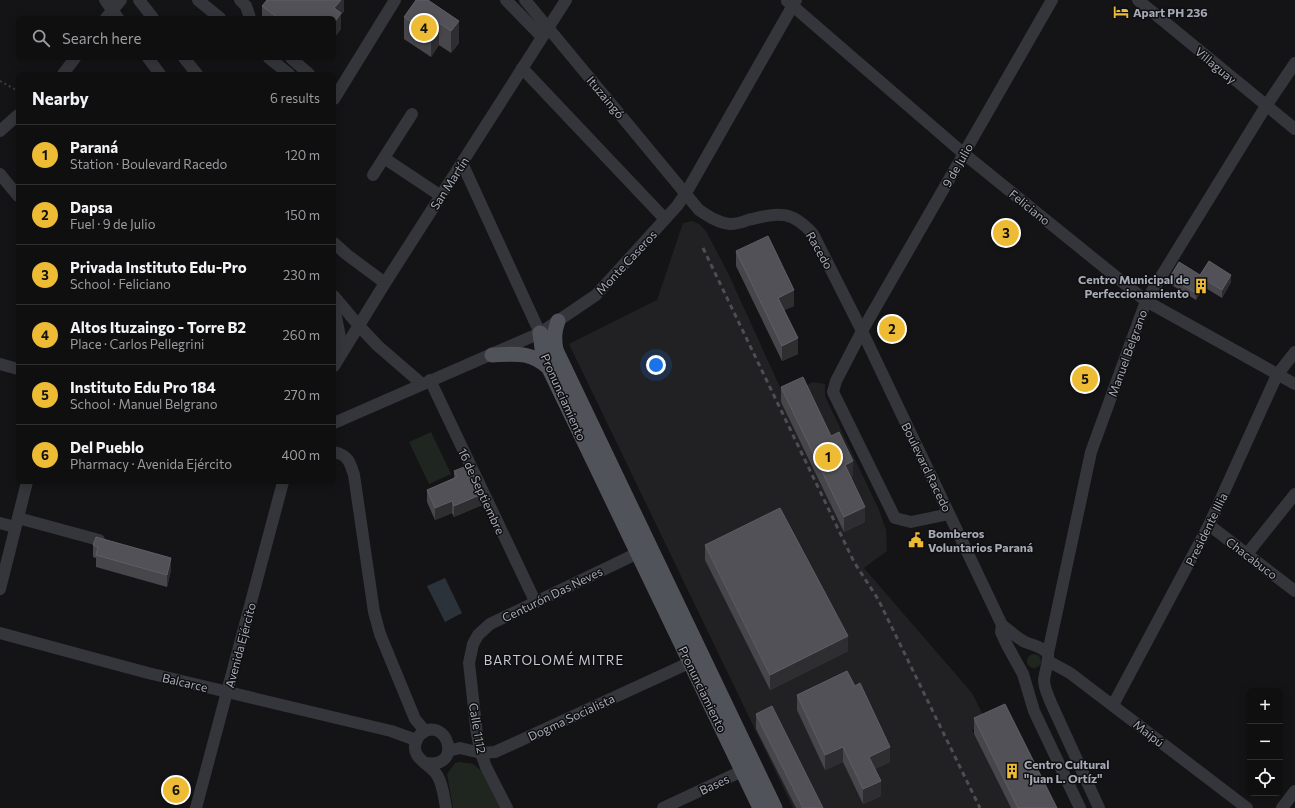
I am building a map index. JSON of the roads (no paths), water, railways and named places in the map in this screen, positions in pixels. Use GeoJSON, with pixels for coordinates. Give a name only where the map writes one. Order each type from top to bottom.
{"type":"FeatureCollection","features":[{"type":"Feature","properties":{"kind":"main road"},"geometry":{"type":"LineString","coordinates":[[556,350],[554,331],[558,321]]}},
{"type":"Feature","properties":{"kind":"main road","name":"Pronunciamiento"},"geometry":{"type":"LineString","coordinates":[[540,333],[556,350],[775,808]]}},
{"type":"Feature","properties":{"kind":"main road","name":"Pronunciamiento"},"geometry":{"type":"LineString","coordinates":[[540,333],[543,356],[760,808]]}},
{"type":"Feature","properties":{"kind":"main road"},"geometry":{"type":"LineString","coordinates":[[492,355],[515,354],[532,356],[549,368]]}},
{"type":"Feature","properties":{"kind":"street"},"geometry":{"type":"LineString","coordinates":[[110,11],[121,0]]}},
{"type":"Feature","properties":{"kind":"street"},"geometry":{"type":"LineString","coordinates":[[139,0],[151,16]]}},
{"type":"Feature","properties":{"kind":"street"},"geometry":{"type":"LineString","coordinates":[[198,0],[218,16]]}},
{"type":"Feature","properties":{"kind":"street"},"geometry":{"type":"LineString","coordinates":[[336,95],[395,0]]}},
{"type":"Feature","properties":{"kind":"street"},"geometry":{"type":"LineString","coordinates":[[506,0],[545,32]]}},
{"type":"Feature","properties":{"kind":"street","name":"Ituzaingó"},"geometry":{"type":"LineString","coordinates":[[525,0],[545,32],[686,193]]}},
{"type":"Feature","properties":{"kind":"street","name":"San Martín"},"geometry":{"type":"LineString","coordinates":[[336,362],[566,0]]}},
{"type":"Feature","properties":{"kind":"street","name":"9 de Julio"},"geometry":{"type":"LineString","coordinates":[[949,514],[911,522],[895,518],[833,392],[836,381],[862,331],[1052,0]]}},
{"type":"Feature","properties":{"kind":"street","name":"Villaguay"},"geometry":{"type":"LineString","coordinates":[[1138,0],[1295,129]]}},
{"type":"Feature","properties":{"kind":"street"},"geometry":{"type":"LineString","coordinates":[[246,2],[250,16]]}},
{"type":"Feature","properties":{"kind":"street","name":"Feliciano"},"geometry":{"type":"LineString","coordinates":[[791,2],[963,153],[1146,301],[1295,384]]}},
{"type":"Feature","properties":{"kind":"street","name":"Monte Caseros"},"geometry":{"type":"LineString","coordinates":[[336,422],[540,333],[596,295],[677,206],[686,193],[791,2]]}},
{"type":"Feature","properties":{"kind":"street"},"geometry":{"type":"LineString","coordinates":[[64,72],[74,60]]}},
{"type":"Feature","properties":{"kind":"street"},"geometry":{"type":"LineString","coordinates":[[150,60],[158,72]]}},
{"type":"Feature","properties":{"kind":"street"},"geometry":{"type":"LineString","coordinates":[[186,60],[195,72]]}},
{"type":"Feature","properties":{"kind":"street"},"geometry":{"type":"LineString","coordinates":[[272,60],[286,72]]}},
{"type":"Feature","properties":{"kind":"street"},"geometry":{"type":"LineString","coordinates":[[293,60],[307,72]]}},
{"type":"Feature","properties":{"kind":"street","name":"Manuel Belgrano"},"geometry":{"type":"LineString","coordinates":[[1047,661],[1091,452],[1146,301],[1266,106],[1295,63]]}},
{"type":"Feature","properties":{"kind":"street"},"geometry":{"type":"LineString","coordinates":[[522,68],[665,219]]}},
{"type":"Feature","properties":{"kind":"street"},"geometry":{"type":"LineString","coordinates":[[373,175],[412,114]]}},
{"type":"Feature","properties":{"kind":"street"},"geometry":{"type":"LineString","coordinates":[[0,131],[16,117]]}},
{"type":"Feature","properties":{"kind":"street"},"geometry":{"type":"LineString","coordinates":[[384,158],[441,196]]}},
{"type":"Feature","properties":{"kind":"street"},"geometry":{"type":"LineString","coordinates":[[462,163],[540,333]]}},
{"type":"Feature","properties":{"kind":"street"},"geometry":{"type":"LineString","coordinates":[[0,174],[16,194]]}},
{"type":"Feature","properties":{"kind":"street","name":"Racedo"},"geometry":{"type":"LineString","coordinates":[[686,193],[699,210],[712,219],[730,224],[775,214],[792,217],[803,223],[813,234],[819,244],[862,331]]}},
{"type":"Feature","properties":{"kind":"street"},"geometry":{"type":"LineString","coordinates":[[336,245],[385,283]]}},
{"type":"Feature","properties":{"kind":"street"},"geometry":{"type":"LineString","coordinates":[[336,298],[378,346],[426,382]]}},
{"type":"Feature","properties":{"kind":"street"},"geometry":{"type":"LineString","coordinates":[[336,317],[340,337],[336,359]]}},
{"type":"Feature","properties":{"kind":"street","name":"Boulevard Racedo"},"geometry":{"type":"LineString","coordinates":[[862,331],[1002,625],[1019,638],[1041,647],[1047,661]]}},
{"type":"Feature","properties":{"kind":"street","name":"Presidente Illia"},"geometry":{"type":"LineString","coordinates":[[1113,705],[1209,525],[1277,375],[1295,352]]}},
{"type":"Feature","properties":{"kind":"street"},"geometry":{"type":"LineString","coordinates":[[0,364],[16,368]]}},
{"type":"Feature","properties":{"kind":"street","name":"16 de Septiembre"},"geometry":{"type":"LineString","coordinates":[[426,382],[535,602]]}},
{"type":"Feature","properties":{"kind":"street"},"geometry":{"type":"LineString","coordinates":[[336,453],[346,457],[350,462],[354,475],[374,612],[380,634],[421,736]]}},
{"type":"Feature","properties":{"kind":"street"},"geometry":{"type":"LineString","coordinates":[[0,589],[26,484]]}},
{"type":"Feature","properties":{"kind":"street","name":"Avenida Ejército"},"geometry":{"type":"LineString","coordinates":[[196,808],[282,484]]}},
{"type":"Feature","properties":{"kind":"street"},"geometry":{"type":"LineString","coordinates":[[1247,554],[1295,494]]}},
{"type":"Feature","properties":{"kind":"street"},"geometry":{"type":"LineString","coordinates":[[0,523],[16,522],[99,540]]}},
{"type":"Feature","properties":{"kind":"street","name":"Chacabuco"},"geometry":{"type":"LineString","coordinates":[[1209,525],[1295,591]]}},
{"type":"Feature","properties":{"kind":"street","name":"Centurón Das Neves"},"geometry":{"type":"LineString","coordinates":[[473,644],[478,635],[490,624],[638,553]]}},
{"type":"Feature","properties":{"kind":"street","name":"Boulevard Racedo"},"geometry":{"type":"LineString","coordinates":[[1002,625],[1001,632],[1024,674],[1034,711],[1080,808]]}},
{"type":"Feature","properties":{"kind":"street","name":"Balcarce"},"geometry":{"type":"LineString","coordinates":[[0,634],[140,671],[391,731],[421,736]]}},
{"type":"Feature","properties":{"kind":"street","name":"Calle 1112"},"geometry":{"type":"LineString","coordinates":[[473,644],[469,662],[477,735],[486,767],[507,808]]}},
{"type":"Feature","properties":{"kind":"street"},"geometry":{"type":"LineString","coordinates":[[1017,661],[1022,649],[1026,646],[1034,645]]}},
{"type":"Feature","properties":{"kind":"street"},"geometry":{"type":"LineString","coordinates":[[1024,674],[1040,674],[1047,661]]}},
{"type":"Feature","properties":{"kind":"street"},"geometry":{"type":"LineString","coordinates":[[1047,661],[1044,680],[1045,688],[1099,808]]}},
{"type":"Feature","properties":{"kind":"street","name":"Maipú"},"geometry":{"type":"LineString","coordinates":[[1047,661],[1070,673],[1247,808]]}},
{"type":"Feature","properties":{"kind":"street","name":"Dogma Socialista"},"geometry":{"type":"LineString","coordinates":[[448,751],[460,748],[481,753],[495,752],[691,662]]}},
{"type":"Feature","properties":{"kind":"street"},"geometry":{"type":"LineString","coordinates":[[426,763],[437,763],[446,756],[448,751],[449,745],[444,736],[435,731],[421,736],[415,745],[415,751],[417,756],[435,772],[446,808]]}},
{"type":"Feature","properties":{"kind":"street","name":"Bases"},"geometry":{"type":"LineString","coordinates":[[663,808],[742,771]]}},
{"type":"Feature","properties":{"kind":"street"},"geometry":{"type":"LineString","coordinates":[[1282,808],[1295,791]]}},
{"type":"Feature","properties":{"kind":"railway"},"geometry":{"type":"LineString","coordinates":[[703,248],[854,562],[878,599],[980,808]]}},
{"type":"Feature","properties":{"kind":"place","name":"Apart PH 236"},"geometry":{"type":"Point","coordinates":[1121,12]}},
{"type":"Feature","properties":{"kind":"place","name":"Altos Ituzaingo - Torre B2"},"geometry":{"type":"Point","coordinates":[424,28]}},
{"type":"Feature","properties":{"kind":"place","name":"Privada Instituto Edu-Pro"},"geometry":{"type":"Point","coordinates":[1006,233]}},
{"type":"Feature","properties":{"kind":"place","name":"Centro Municipal de Perfeccionamiento"},"geometry":{"type":"Point","coordinates":[1201,286]}},
{"type":"Feature","properties":{"kind":"place","name":"Dapsa"},"geometry":{"type":"Point","coordinates":[892,329]}},
{"type":"Feature","properties":{"kind":"place","name":"Instituto Edu Pro 184"},"geometry":{"type":"Point","coordinates":[1085,379]}},
{"type":"Feature","properties":{"kind":"place","name":"Paraná"},"geometry":{"type":"Point","coordinates":[828,457]}},
{"type":"Feature","properties":{"kind":"place","name":"Bomberos Voluntarios Paraná"},"geometry":{"type":"Point","coordinates":[916,540]}},
{"type":"Feature","properties":{"kind":"place","name":"Centro Cultural \"Juan L. Ortíz\""},"geometry":{"type":"Point","coordinates":[1012,771]}},
{"type":"Feature","properties":{"kind":"place","name":"Del Pueblo"},"geometry":{"type":"Point","coordinates":[176,790]}},
{"type":"Feature","properties":{"kind":"district","name":"BARTOLOMÉ MITRE"},"geometry":{"type":"Point","coordinates":[554,660]}}]}
